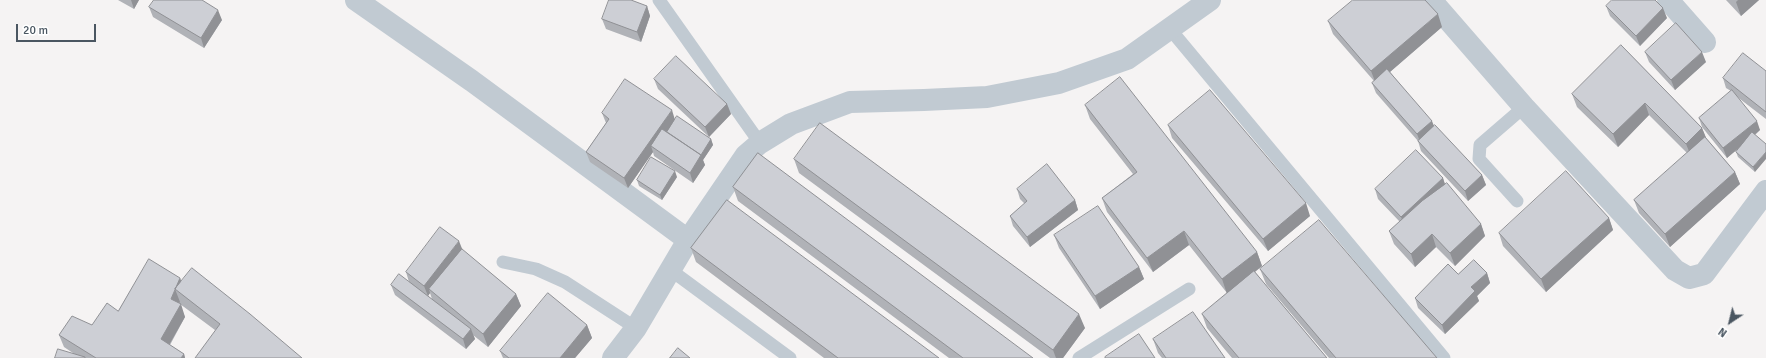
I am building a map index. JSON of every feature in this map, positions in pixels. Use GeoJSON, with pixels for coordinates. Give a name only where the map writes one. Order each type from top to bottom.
{"type":"FeatureCollection","features":[{"type":"Feature","properties":{"kind":"street"},"geometry":{"type":"LineString","coordinates":[[356,0],[472,81],[688,240]]}},
{"type":"Feature","properties":{"kind":"street"},"geometry":{"type":"LineString","coordinates":[[613,358],[636,328],[672,270],[688,240],[746,155],[760,142],[792,124],[850,102],[987,97],[1059,83],[1127,59],[1210,0]]}},
{"type":"Feature","properties":{"kind":"street"},"geometry":{"type":"LineString","coordinates":[[1431,0],[1524,107],[1675,270],[1689,278],[1704,274],[1766,191]]}},
{"type":"Feature","properties":{"kind":"street"},"geometry":{"type":"LineString","coordinates":[[1668,0],[1704,42]]}},
{"type":"Feature","properties":{"kind":"lane"},"geometry":{"type":"LineString","coordinates":[[659,0],[760,142]]}},
{"type":"Feature","properties":{"kind":"lane"},"geometry":{"type":"LineString","coordinates":[[1170,28],[1444,358]]}},
{"type":"Feature","properties":{"kind":"lane"},"geometry":{"type":"LineString","coordinates":[[1517,201],[1479,159],[1480,145],[1524,107]]}},
{"type":"Feature","properties":{"kind":"lane"},"geometry":{"type":"LineString","coordinates":[[503,262],[536,269],[565,282],[636,328]]}},
{"type":"Feature","properties":{"kind":"lane"},"geometry":{"type":"LineString","coordinates":[[672,270],[790,358]]}},
{"type":"Feature","properties":{"kind":"lane"},"geometry":{"type":"LineString","coordinates":[[1079,358],[1189,289]]}},
{"type":"Feature","properties":{"kind":"building"},"geometry":{"type":"Polygon","coordinates":[[[154,0],[202,0],[218,10],[201,38],[149,7],[154,0]]]}},
{"type":"Feature","properties":{"kind":"building"},"geometry":{"type":"Polygon","coordinates":[[[609,0],[631,0],[647,6],[637,32],[602,19],[609,0]]]}},
{"type":"Feature","properties":{"kind":"building"},"geometry":{"type":"Polygon","coordinates":[[[1353,0],[1425,0],[1438,14],[1371,71],[1328,21],[1353,0]]]}},
{"type":"Feature","properties":{"kind":"building"},"geometry":{"type":"Polygon","coordinates":[[[1612,0],[1655,0],[1663,8],[1636,36],[1606,6],[1612,0]]]}},
{"type":"Feature","properties":{"kind":"building"},"geometry":{"type":"Polygon","coordinates":[[[1676,23],[1702,52],[1671,80],[1645,52],[1676,23]]]}},
{"type":"Feature","properties":{"kind":"building"},"geometry":{"type":"Polygon","coordinates":[[[1621,45],[1702,128],[1686,144],[1645,103],[1613,134],[1572,94],[1621,45]]]}},
{"type":"Feature","properties":{"kind":"building"},"geometry":{"type":"Polygon","coordinates":[[[1743,53],[1766,71],[1766,112],[1723,78],[1743,53]]]}},
{"type":"Feature","properties":{"kind":"building"},"geometry":{"type":"Polygon","coordinates":[[[676,56],[727,104],[705,127],[654,79],[676,56]]]}},
{"type":"Feature","properties":{"kind":"building"},"geometry":{"type":"Polygon","coordinates":[[[1387,69],[1432,121],[1417,134],[1372,83],[1387,69]]]}},
{"type":"Feature","properties":{"kind":"building"},"geometry":{"type":"Polygon","coordinates":[[[1120,77],[1257,252],[1222,279],[1184,231],[1147,258],[1102,198],[1137,172],[1085,105],[1120,77]]]}},
{"type":"Feature","properties":{"kind":"building"},"geometry":{"type":"Polygon","coordinates":[[[625,79],[672,110],[624,178],[586,152],[609,119],[602,113],[625,79]]]}},
{"type":"Feature","properties":{"kind":"building"},"geometry":{"type":"Polygon","coordinates":[[[1210,90],[1306,203],[1263,239],[1168,125],[1210,90]]]}},
{"type":"Feature","properties":{"kind":"building"},"geometry":{"type":"Polygon","coordinates":[[[1732,90],[1757,121],[1723,148],[1699,118],[1732,90]]]}},
{"type":"Feature","properties":{"kind":"building"},"geometry":{"type":"Polygon","coordinates":[[[677,116],[711,139],[701,155],[667,132],[677,116]]]}},
{"type":"Feature","properties":{"kind":"building"},"geometry":{"type":"Polygon","coordinates":[[[820,123],[1079,314],[1053,350],[794,159],[820,123]]]}},
{"type":"Feature","properties":{"kind":"building"},"geometry":{"type":"Polygon","coordinates":[[[1435,125],[1482,175],[1465,191],[1418,141],[1435,125]]]}},
{"type":"Feature","properties":{"kind":"building"},"geometry":{"type":"Polygon","coordinates":[[[662,129],[701,155],[690,173],[651,146],[662,129]]]}},
{"type":"Feature","properties":{"kind":"building"},"geometry":{"type":"Polygon","coordinates":[[[1752,132],[1766,144],[1766,152],[1753,167],[1736,152],[1752,132]]]}},
{"type":"Feature","properties":{"kind":"building"},"geometry":{"type":"Polygon","coordinates":[[[1705,137],[1735,172],[1665,234],[1634,200],[1705,137]]]}},
{"type":"Feature","properties":{"kind":"building"},"geometry":{"type":"Polygon","coordinates":[[[1416,150],[1443,178],[1401,217],[1375,189],[1416,150]]]}},
{"type":"Feature","properties":{"kind":"building"},"geometry":{"type":"Polygon","coordinates":[[[758,153],[1033,358],[963,358],[733,187],[758,153]]]}},
{"type":"Feature","properties":{"kind":"building"},"geometry":{"type":"Polygon","coordinates":[[[651,157],[675,171],[660,195],[637,180],[651,157]]]}},
{"type":"Feature","properties":{"kind":"building"},"geometry":{"type":"Polygon","coordinates":[[[1047,164],[1075,200],[1027,237],[1010,216],[1027,201],[1017,189],[1047,164]]]}},
{"type":"Feature","properties":{"kind":"building"},"geometry":{"type":"Polygon","coordinates":[[[1566,171],[1609,218],[1541,279],[1499,233],[1566,171]]]}},
{"type":"Feature","properties":{"kind":"building"},"geometry":{"type":"Polygon","coordinates":[[[1447,183],[1481,224],[1450,253],[1432,234],[1411,254],[1389,231],[1422,201],[1447,183]]]}},
{"type":"Feature","properties":{"kind":"building"},"geometry":{"type":"Polygon","coordinates":[[[727,200],[939,358],[838,358],[691,248],[727,200]]]}},
{"type":"Feature","properties":{"kind":"building"},"geometry":{"type":"Polygon","coordinates":[[[1098,206],[1139,267],[1095,296],[1054,235],[1098,206]]]}},
{"type":"Feature","properties":{"kind":"building"},"geometry":{"type":"Polygon","coordinates":[[[1319,220],[1437,358],[1336,358],[1260,269],[1319,220]]]}},
{"type":"Feature","properties":{"kind":"building"},"geometry":{"type":"Polygon","coordinates":[[[440,227],[459,241],[424,286],[406,272],[440,227]]]}},
{"type":"Feature","properties":{"kind":"building"},"geometry":{"type":"Polygon","coordinates":[[[462,249],[516,294],[483,334],[429,289],[462,249]]]}},
{"type":"Feature","properties":{"kind":"building"},"geometry":{"type":"Polygon","coordinates":[[[149,259],[180,278],[171,299],[181,304],[161,339],[184,354],[181,358],[96,358],[59,335],[72,316],[92,325],[107,303],[118,311],[149,259]]]}},
{"type":"Feature","properties":{"kind":"building"},"geometry":{"type":"Polygon","coordinates":[[[1474,260],[1487,273],[1471,287],[1475,291],[1442,325],[1415,298],[1448,264],[1458,274],[1474,260]]]}},
{"type":"Feature","properties":{"kind":"building"},"geometry":{"type":"Polygon","coordinates":[[[192,268],[302,358],[195,358],[220,324],[175,289],[192,268]]]}},
{"type":"Feature","properties":{"kind":"building"},"geometry":{"type":"Polygon","coordinates":[[[1254,271],[1327,358],[1239,358],[1202,314],[1254,271]]]}},
{"type":"Feature","properties":{"kind":"building"},"geometry":{"type":"Polygon","coordinates":[[[399,274],[471,329],[463,339],[391,285],[399,274]]]}},
{"type":"Feature","properties":{"kind":"building"},"geometry":{"type":"Polygon","coordinates":[[[548,293],[587,325],[560,358],[509,358],[500,351],[548,293]]]}},
{"type":"Feature","properties":{"kind":"building"},"geometry":{"type":"Polygon","coordinates":[[[1193,312],[1225,358],[1166,358],[1153,339],[1193,312]]]}},
{"type":"Feature","properties":{"kind":"building"},"geometry":{"type":"Polygon","coordinates":[[[1139,334],[1155,358],[1105,358],[1105,357],[1139,334]]]}},
{"type":"Feature","properties":{"kind":"building"},"geometry":{"type":"Polygon","coordinates":[[[678,348],[690,358],[670,358],[678,348]]]}},
{"type":"Feature","properties":{"kind":"building"},"geometry":{"type":"Polygon","coordinates":[[[58,349],[85,357],[85,358],[55,358],[58,349]]]}}]}
